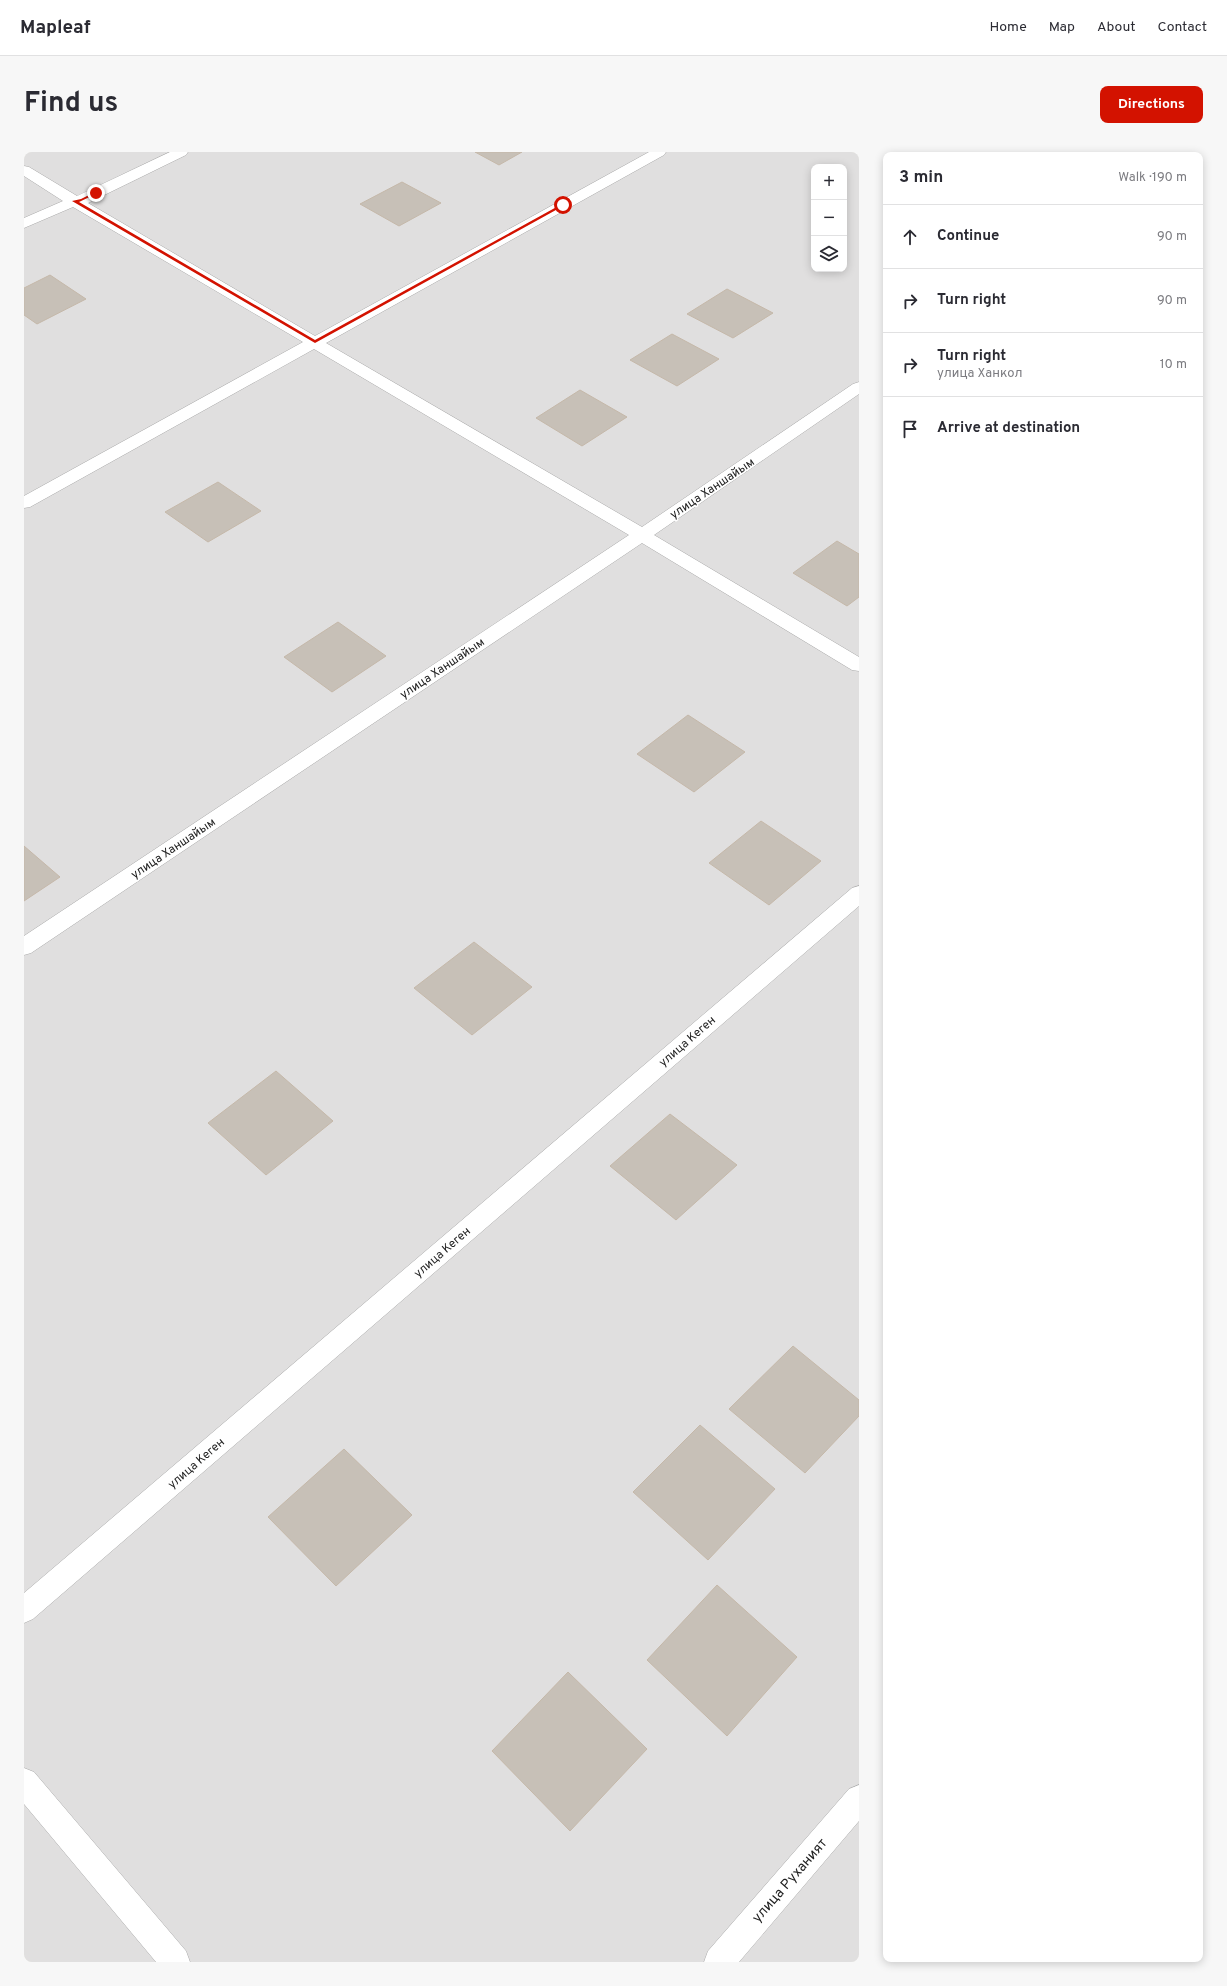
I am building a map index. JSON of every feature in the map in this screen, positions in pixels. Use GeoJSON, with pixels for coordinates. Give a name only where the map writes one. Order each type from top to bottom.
{"type":"FeatureCollection","features":[{"type":"Feature","properties":{"kind":"street"},"geometry":{"type":"LineString","coordinates":[[24,224],[74,201],[82,200],[181,152]]}},
{"type":"Feature","properties":{"kind":"street"},"geometry":{"type":"LineString","coordinates":[[24,503],[659,152]]}},
{"type":"Feature","properties":{"kind":"street"},"geometry":{"type":"LineString","coordinates":[[24,170],[859,665]]}},
{"type":"Feature","properties":{"kind":"street","name":"улица Ханшайым"},"geometry":{"type":"LineString","coordinates":[[24,947],[642,535],[859,387]]}},
{"type":"Feature","properties":{"kind":"street","name":"улица Кеген"},"geometry":{"type":"LineString","coordinates":[[24,1610],[859,894]]}},
{"type":"Feature","properties":{"kind":"street"},"geometry":{"type":"LineString","coordinates":[[24,1782],[175,1962]]}},
{"type":"Feature","properties":{"kind":"street","name":"улица Руханият"},"geometry":{"type":"LineString","coordinates":[[719,1962],[859,1799]]}},
{"type":"Feature","properties":{"kind":"shaded area"},"geometry":{"type":"Polygon","coordinates":[[[24,152],[859,152],[859,1962],[24,1962],[24,152]]]}},
{"type":"Feature","properties":{"kind":"building"},"geometry":{"type":"Polygon","coordinates":[[[475,152],[522,152],[499,165],[475,152]]]}},
{"type":"Feature","properties":{"kind":"building"},"geometry":{"type":"Polygon","coordinates":[[[402,182],[441,203],[399,226],[360,204],[402,182]]]}},
{"type":"Feature","properties":{"kind":"building"},"geometry":{"type":"Polygon","coordinates":[[[50,275],[86,299],[37,324],[24,315],[24,288],[50,275]]]}},
{"type":"Feature","properties":{"kind":"building"},"geometry":{"type":"Polygon","coordinates":[[[727,289],[773,313],[733,338],[687,314],[727,289]]]}},
{"type":"Feature","properties":{"kind":"building"},"geometry":{"type":"Polygon","coordinates":[[[672,334],[719,359],[677,386],[630,360],[672,334]]]}},
{"type":"Feature","properties":{"kind":"building"},"geometry":{"type":"Polygon","coordinates":[[[580,390],[627,417],[582,446],[536,418],[580,390]]]}},
{"type":"Feature","properties":{"kind":"building"},"geometry":{"type":"Polygon","coordinates":[[[218,482],[261,511],[208,542],[165,512],[218,482]]]}},
{"type":"Feature","properties":{"kind":"building"},"geometry":{"type":"Polygon","coordinates":[[[837,541],[859,554],[859,597],[847,606],[793,573],[837,541]]]}},
{"type":"Feature","properties":{"kind":"building"},"geometry":{"type":"Polygon","coordinates":[[[338,622],[386,656],[332,692],[284,657],[338,622]]]}},
{"type":"Feature","properties":{"kind":"building"},"geometry":{"type":"Polygon","coordinates":[[[688,715],[745,752],[694,792],[637,754],[688,715]]]}},
{"type":"Feature","properties":{"kind":"building"},"geometry":{"type":"Polygon","coordinates":[[[761,821],[821,861],[769,905],[709,863],[761,821]]]}},
{"type":"Feature","properties":{"kind":"building"},"geometry":{"type":"Polygon","coordinates":[[[24,846],[60,877],[24,901],[24,846]]]}},
{"type":"Feature","properties":{"kind":"building"},"geometry":{"type":"Polygon","coordinates":[[[474,942],[532,987],[472,1035],[414,988],[474,942]]]}},
{"type":"Feature","properties":{"kind":"building"},"geometry":{"type":"Polygon","coordinates":[[[276,1071],[333,1121],[266,1175],[208,1123],[276,1071]]]}},
{"type":"Feature","properties":{"kind":"building"},"geometry":{"type":"Polygon","coordinates":[[[670,1114],[737,1165],[676,1220],[610,1166],[670,1114]]]}},
{"type":"Feature","properties":{"kind":"building"},"geometry":{"type":"Polygon","coordinates":[[[793,1346],[859,1400],[859,1416],[805,1473],[729,1409],[793,1346]]]}},
{"type":"Feature","properties":{"kind":"building"},"geometry":{"type":"Polygon","coordinates":[[[700,1425],[775,1489],[708,1560],[633,1492],[700,1425]]]}},
{"type":"Feature","properties":{"kind":"building"},"geometry":{"type":"Polygon","coordinates":[[[344,1449],[412,1515],[336,1586],[268,1517],[344,1449]]]}},
{"type":"Feature","properties":{"kind":"building"},"geometry":{"type":"Polygon","coordinates":[[[717,1585],[797,1657],[727,1736],[647,1660],[717,1585]]]}},
{"type":"Feature","properties":{"kind":"building"},"geometry":{"type":"Polygon","coordinates":[[[568,1672],[647,1749],[570,1831],[492,1751],[568,1672]]]}},
{"type":"Feature","properties":{"kind":"route"},"geometry":{"type":"LineString","coordinates":[[96,193],[82,200],[74,201],[315,342],[563,205]]}}]}
